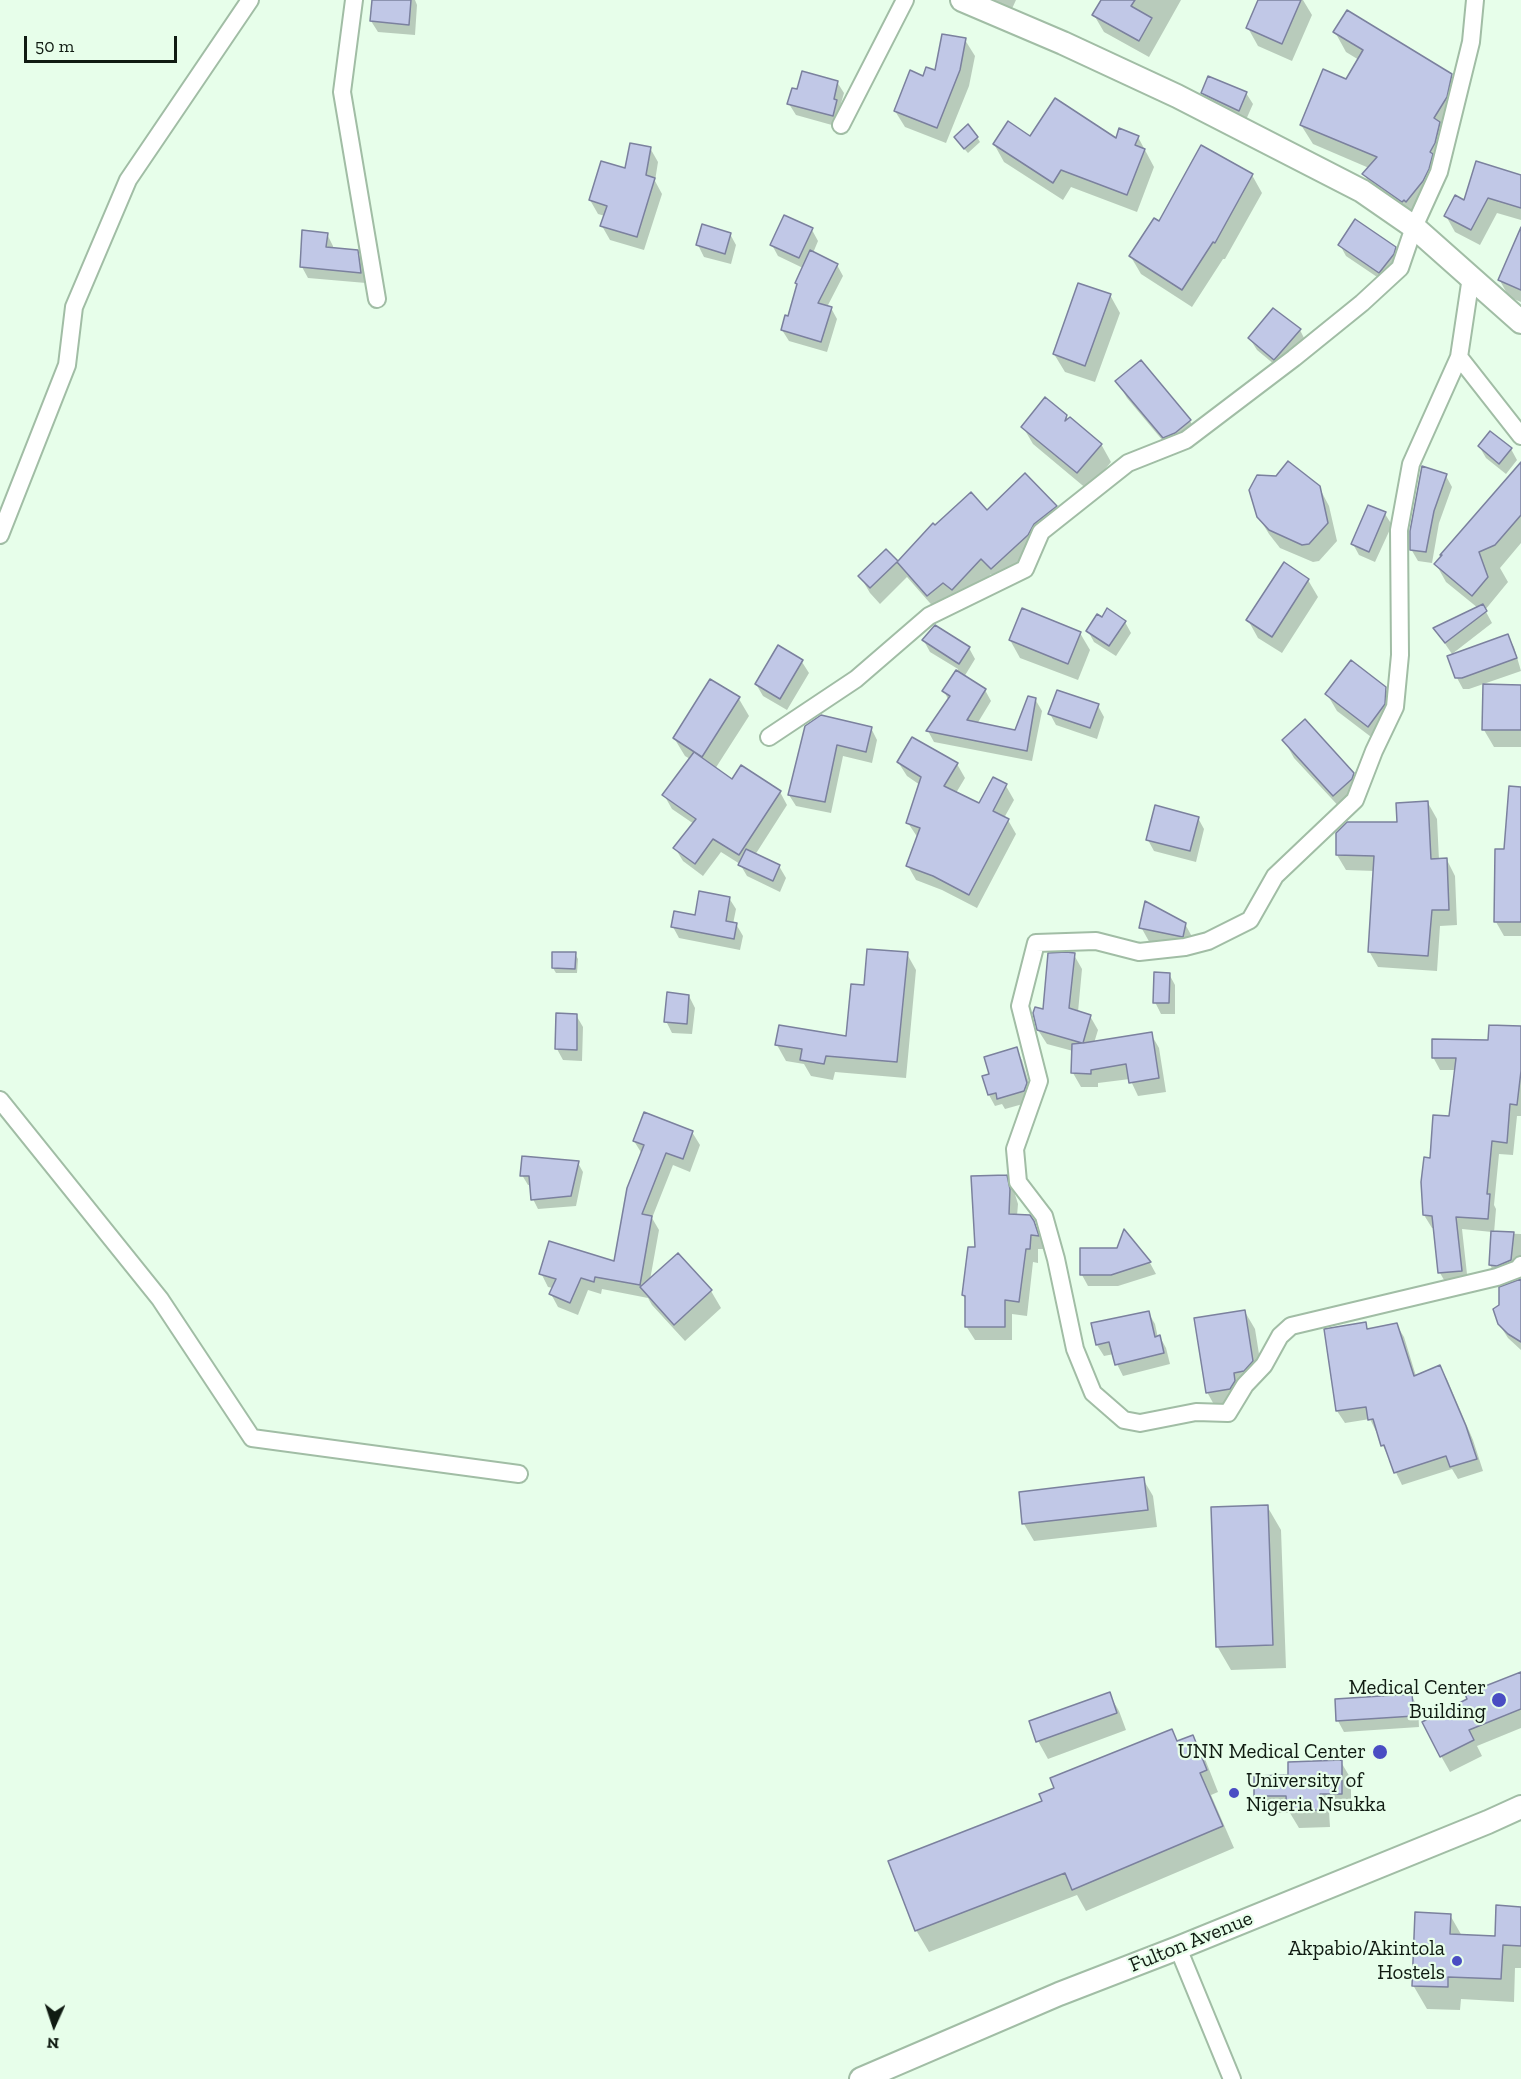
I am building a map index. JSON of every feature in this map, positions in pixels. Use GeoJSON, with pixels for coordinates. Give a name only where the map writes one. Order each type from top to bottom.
{"type":"FeatureCollection","features":[{"type":"Feature","properties":{"kind":"street"},"geometry":{"type":"LineString","coordinates":[[0,535],[67,365],[74,308],[128,180],[250,0]]}},
{"type":"Feature","properties":{"kind":"street"},"geometry":{"type":"LineString","coordinates":[[354,0],[342,92],[377,299]]}},
{"type":"Feature","properties":{"kind":"street"},"geometry":{"type":"LineString","coordinates":[[841,125],[904,0]]}},
{"type":"Feature","properties":{"kind":"street"},"geometry":{"type":"LineString","coordinates":[[962,0],[1084,53],[1280,148],[1362,191],[1414,227],[1521,322]]}},
{"type":"Feature","properties":{"kind":"street"},"geometry":{"type":"LineString","coordinates":[[769,737],[856,679],[928,616],[1025,569],[1041,532],[1128,463],[1186,440],[1294,358],[1362,303],[1400,268],[1414,227],[1439,172],[1471,42],[1475,0]]}},
{"type":"Feature","properties":{"kind":"street"},"geometry":{"type":"LineString","coordinates":[[1471,278],[1458,357],[1410,464],[1399,530],[1400,655],[1395,707],[1374,751],[1355,800],[1275,876],[1250,920],[1208,941],[1185,947],[1139,952],[1096,941],[1036,943],[1020,1006],[1039,1081],[1015,1149],[1018,1182],[1044,1216],[1056,1259],[1075,1349],[1088,1382],[1093,1393],[1124,1420],[1140,1423],[1196,1412],[1228,1413],[1245,1385],[1264,1365],[1280,1336],[1291,1326],[1497,1277],[1518,1269],[1521,1265]]}},
{"type":"Feature","properties":{"kind":"street"},"geometry":{"type":"LineString","coordinates":[[1458,357],[1521,436]]}},
{"type":"Feature","properties":{"kind":"street"},"geometry":{"type":"LineString","coordinates":[[0,1100],[160,1299],[252,1438],[519,1474]]}},
{"type":"Feature","properties":{"kind":"street","name":"Fulton Avenue"},"geometry":{"type":"LineString","coordinates":[[861,2079],[1059,1995],[1521,1807]]}},
{"type":"Feature","properties":{"kind":"street"},"geometry":{"type":"LineString","coordinates":[[1178,1948],[1232,2079]]}},
{"type":"Feature","properties":{"kind":"building"},"geometry":{"type":"Polygon","coordinates":[[[372,0],[411,0],[409,25],[370,21],[372,0]]]}},
{"type":"Feature","properties":{"kind":"building"},"geometry":{"type":"Polygon","coordinates":[[[1101,0],[1135,0],[1131,6],[1152,18],[1139,41],[1092,15],[1101,0]]]}},
{"type":"Feature","properties":{"kind":"building"},"geometry":{"type":"Polygon","coordinates":[[[1258,0],[1301,0],[1282,44],[1246,28],[1258,0]]]}},
{"type":"Feature","properties":{"kind":"building"},"geometry":{"type":"Polygon","coordinates":[[[1347,10],[1452,74],[1447,97],[1434,118],[1440,122],[1435,143],[1430,152],[1433,154],[1429,169],[1423,181],[1406,202],[1404,200],[1402,202],[1362,174],[1377,157],[1300,125],[1323,69],[1346,79],[1363,50],[1333,32],[1347,10]]]}},
{"type":"Feature","properties":{"kind":"building"},"geometry":{"type":"Polygon","coordinates":[[[942,34],[966,38],[960,70],[937,128],[894,111],[910,70],[923,76],[926,67],[935,70],[942,34]]]}},
{"type":"Feature","properties":{"kind":"building"},"geometry":{"type":"Polygon","coordinates":[[[802,71],[838,81],[833,116],[787,104],[792,88],[797,89],[802,71]]]}},
{"type":"Feature","properties":{"kind":"building"},"geometry":{"type":"Polygon","coordinates":[[[1208,76],[1247,92],[1239,111],[1201,93],[1208,76]]]}},
{"type":"Feature","properties":{"kind":"building"},"geometry":{"type":"Polygon","coordinates":[[[1055,98],[1116,138],[1119,128],[1139,136],[1135,145],[1145,149],[1127,195],[1061,170],[1053,183],[993,144],[1008,121],[1030,136],[1055,98]]]}},
{"type":"Feature","properties":{"kind":"building"},"geometry":{"type":"Polygon","coordinates":[[[968,124],[978,137],[964,149],[954,137],[968,124]]]}},
{"type":"Feature","properties":{"kind":"building"},"geometry":{"type":"Polygon","coordinates":[[[630,143],[651,147],[646,175],[655,178],[637,237],[600,226],[607,206],[589,200],[601,161],[625,168],[630,143]]]}},
{"type":"Feature","properties":{"kind":"building"},"geometry":{"type":"Polygon","coordinates":[[[1201,145],[1253,174],[1215,243],[1213,242],[1182,290],[1129,256],[1154,218],[1159,221],[1201,145]]]}},
{"type":"Feature","properties":{"kind":"building"},"geometry":{"type":"Polygon","coordinates":[[[1476,161],[1521,175],[1521,208],[1488,198],[1471,230],[1444,216],[1455,195],[1464,200],[1476,161]]]}},
{"type":"Feature","properties":{"kind":"building"},"geometry":{"type":"Polygon","coordinates":[[[784,215],[813,228],[799,258],[770,245],[784,215]]]}},
{"type":"Feature","properties":{"kind":"building"},"geometry":{"type":"Polygon","coordinates":[[[1355,219],[1396,247],[1394,254],[1379,273],[1338,245],[1355,219]]]}},
{"type":"Feature","properties":{"kind":"building"},"geometry":{"type":"Polygon","coordinates":[[[702,224],[731,233],[725,254],[696,245],[702,224]]]}},
{"type":"Feature","properties":{"kind":"building"},"geometry":{"type":"Polygon","coordinates":[[[1521,227],[1521,290],[1498,280],[1521,227]]]}},
{"type":"Feature","properties":{"kind":"building"},"geometry":{"type":"Polygon","coordinates":[[[302,230],[328,233],[326,247],[358,250],[361,273],[300,267],[302,230]]]}},
{"type":"Feature","properties":{"kind":"building"},"geometry":{"type":"Polygon","coordinates":[[[810,250],[838,264],[818,303],[832,307],[821,342],[781,330],[785,315],[788,316],[797,284],[795,283],[810,250]]]}},
{"type":"Feature","properties":{"kind":"building"},"geometry":{"type":"Polygon","coordinates":[[[1078,283],[1111,294],[1085,366],[1053,354],[1078,283]]]}},
{"type":"Feature","properties":{"kind":"building"},"geometry":{"type":"Polygon","coordinates":[[[1273,308],[1301,329],[1274,360],[1248,338],[1273,308]]]}},
{"type":"Feature","properties":{"kind":"building"},"geometry":{"type":"Polygon","coordinates":[[[1141,360],[1191,420],[1175,433],[1163,438],[1115,381],[1141,360]]]}},
{"type":"Feature","properties":{"kind":"building"},"geometry":{"type":"Polygon","coordinates":[[[1045,397],[1067,415],[1065,421],[1070,417],[1102,444],[1077,473],[1021,427],[1045,397]]]}},
{"type":"Feature","properties":{"kind":"building"},"geometry":{"type":"Polygon","coordinates":[[[1490,431],[1512,448],[1499,464],[1478,446],[1490,431]]]}},
{"type":"Feature","properties":{"kind":"building"},"geometry":{"type":"Polygon","coordinates":[[[1288,461],[1320,486],[1328,523],[1309,544],[1302,545],[1269,530],[1257,517],[1249,490],[1257,475],[1276,476],[1288,461]]]}},
{"type":"Feature","properties":{"kind":"building"},"geometry":{"type":"Polygon","coordinates":[[[1521,462],[1521,515],[1495,545],[1479,552],[1488,577],[1472,596],[1434,564],[1521,462]]]}},
{"type":"Feature","properties":{"kind":"building"},"geometry":{"type":"Polygon","coordinates":[[[1422,466],[1447,474],[1434,511],[1426,552],[1410,550],[1410,531],[1422,466]]]}},
{"type":"Feature","properties":{"kind":"building"},"geometry":{"type":"Polygon","coordinates":[[[1025,473],[1057,506],[1034,524],[1028,535],[991,569],[981,559],[952,590],[943,583],[927,596],[897,562],[870,588],[858,576],[886,549],[898,561],[933,523],[935,525],[971,492],[987,510],[1025,473]]]}},
{"type":"Feature","properties":{"kind":"building"},"geometry":{"type":"Polygon","coordinates":[[[1368,505],[1386,512],[1369,552],[1351,544],[1368,505]]]}},
{"type":"Feature","properties":{"kind":"building"},"geometry":{"type":"Polygon","coordinates":[[[1284,562],[1309,579],[1272,637],[1246,620],[1284,562]]]}},
{"type":"Feature","properties":{"kind":"building"},"geometry":{"type":"Polygon","coordinates":[[[1483,604],[1487,611],[1445,643],[1433,628],[1483,604]]]}},
{"type":"Feature","properties":{"kind":"building"},"geometry":{"type":"Polygon","coordinates":[[[1022,608],[1081,632],[1068,664],[1009,640],[1022,608]]]}},
{"type":"Feature","properties":{"kind":"building"},"geometry":{"type":"Polygon","coordinates":[[[1107,608],[1126,621],[1109,646],[1086,631],[1097,614],[1102,617],[1107,608]]]}},
{"type":"Feature","properties":{"kind":"building"},"geometry":{"type":"Polygon","coordinates":[[[935,625],[970,647],[959,664],[922,640],[935,625]]]}},
{"type":"Feature","properties":{"kind":"building"},"geometry":{"type":"Polygon","coordinates":[[[1508,634],[1517,658],[1462,678],[1455,678],[1447,656],[1508,634]]]}},
{"type":"Feature","properties":{"kind":"building"},"geometry":{"type":"Polygon","coordinates":[[[778,645],[803,660],[780,699],[755,684],[778,645]]]}},
{"type":"Feature","properties":{"kind":"building"},"geometry":{"type":"Polygon","coordinates":[[[1351,660],[1386,687],[1385,704],[1368,727],[1325,694],[1351,660]]]}},
{"type":"Feature","properties":{"kind":"building"},"geometry":{"type":"Polygon","coordinates":[[[956,670],[986,689],[967,720],[1015,730],[1028,696],[1036,698],[1027,751],[926,731],[950,696],[942,691],[956,670]]]}},
{"type":"Feature","properties":{"kind":"building"},"geometry":{"type":"Polygon","coordinates":[[[710,679],[740,697],[702,757],[673,738],[710,679]]]}},
{"type":"Feature","properties":{"kind":"building"},"geometry":{"type":"Polygon","coordinates":[[[1483,684],[1521,685],[1521,730],[1482,730],[1483,684]]]}},
{"type":"Feature","properties":{"kind":"building"},"geometry":{"type":"Polygon","coordinates":[[[1057,690],[1099,704],[1090,728],[1048,714],[1057,690]]]}},
{"type":"Feature","properties":{"kind":"building"},"geometry":{"type":"Polygon","coordinates":[[[821,715],[872,727],[866,752],[837,745],[825,802],[788,795],[805,726],[821,715]]]}},
{"type":"Feature","properties":{"kind":"building"},"geometry":{"type":"Polygon","coordinates":[[[1305,719],[1354,773],[1352,779],[1333,796],[1282,740],[1305,719]]]}},
{"type":"Feature","properties":{"kind":"building"},"geometry":{"type":"Polygon","coordinates":[[[912,737],[958,763],[944,786],[979,803],[993,777],[1007,784],[993,811],[1009,819],[969,895],[933,876],[906,866],[920,828],[906,823],[921,777],[897,762],[912,737]]]}},
{"type":"Feature","properties":{"kind":"building"},"geometry":{"type":"Polygon","coordinates":[[[694,752],[732,779],[741,765],[781,791],[739,855],[713,839],[695,864],[673,848],[696,819],[662,795],[694,752]]]}},
{"type":"Feature","properties":{"kind":"building"},"geometry":{"type":"Polygon","coordinates":[[[1509,786],[1521,787],[1521,922],[1494,922],[1495,849],[1504,849],[1509,786]]]}},
{"type":"Feature","properties":{"kind":"building"},"geometry":{"type":"Polygon","coordinates":[[[1428,801],[1431,859],[1447,858],[1449,910],[1432,910],[1428,956],[1368,952],[1374,856],[1336,855],[1336,833],[1347,822],[1397,822],[1396,803],[1428,801]]]}},
{"type":"Feature","properties":{"kind":"building"},"geometry":{"type":"Polygon","coordinates":[[[1155,805],[1199,817],[1190,851],[1146,840],[1155,805]]]}},
{"type":"Feature","properties":{"kind":"building"},"geometry":{"type":"Polygon","coordinates":[[[746,849],[780,865],[773,881],[738,865],[746,849]]]}},
{"type":"Feature","properties":{"kind":"building"},"geometry":{"type":"Polygon","coordinates":[[[699,891],[730,897],[726,921],[737,923],[734,939],[671,927],[674,911],[695,915],[699,891]]]}},
{"type":"Feature","properties":{"kind":"building"},"geometry":{"type":"Polygon","coordinates":[[[1145,901],[1186,923],[1183,937],[1139,928],[1145,901]]]}},
{"type":"Feature","properties":{"kind":"building"},"geometry":{"type":"Polygon","coordinates":[[[867,949],[908,952],[897,1062],[826,1056],[824,1064],[800,1060],[802,1049],[775,1045],[779,1025],[846,1036],[851,984],[864,985],[867,949]]]}},
{"type":"Feature","properties":{"kind":"building"},"geometry":{"type":"Polygon","coordinates":[[[552,952],[576,952],[575,969],[552,968],[552,952]]]}},
{"type":"Feature","properties":{"kind":"building"},"geometry":{"type":"Polygon","coordinates":[[[1048,953],[1075,953],[1069,1008],[1091,1015],[1083,1043],[1152,1032],[1159,1078],[1129,1083],[1126,1064],[1091,1070],[1091,1074],[1071,1073],[1072,1044],[1082,1043],[1037,1030],[1033,1013],[1035,1007],[1043,1009],[1048,953]]]}},
{"type":"Feature","properties":{"kind":"building"},"geometry":{"type":"Polygon","coordinates":[[[1154,972],[1170,973],[1169,1003],[1153,1003],[1154,972]]]}},
{"type":"Feature","properties":{"kind":"building"},"geometry":{"type":"Polygon","coordinates":[[[667,992],[689,995],[687,1024],[664,1022],[667,992]]]}},
{"type":"Feature","properties":{"kind":"building"},"geometry":{"type":"Polygon","coordinates":[[[556,1013],[577,1014],[577,1050],[555,1049],[556,1013]]]}},
{"type":"Feature","properties":{"kind":"building"},"geometry":{"type":"Polygon","coordinates":[[[1489,1025],[1521,1026],[1521,1071],[1517,1105],[1510,1104],[1507,1143],[1492,1141],[1487,1194],[1490,1194],[1488,1219],[1456,1217],[1462,1271],[1438,1273],[1432,1216],[1423,1215],[1421,1182],[1424,1157],[1430,1158],[1433,1115],[1449,1116],[1456,1058],[1432,1058],[1432,1039],[1488,1040],[1489,1025]]]}},
{"type":"Feature","properties":{"kind":"building"},"geometry":{"type":"Polygon","coordinates":[[[1017,1047],[1027,1083],[1024,1091],[997,1099],[996,1093],[988,1095],[982,1076],[989,1074],[984,1057],[1017,1047]]]}},
{"type":"Feature","properties":{"kind":"building"},"geometry":{"type":"Polygon","coordinates":[[[644,1112],[693,1131],[683,1159],[666,1153],[642,1214],[652,1216],[640,1285],[595,1277],[594,1282],[581,1278],[570,1303],[549,1294],[556,1279],[539,1274],[549,1241],[614,1261],[627,1188],[644,1145],[633,1141],[644,1112]]]}},
{"type":"Feature","properties":{"kind":"building"},"geometry":{"type":"Polygon","coordinates":[[[522,1156],[579,1161],[571,1196],[531,1200],[529,1176],[520,1176],[522,1156]]]}},
{"type":"Feature","properties":{"kind":"building"},"geometry":{"type":"Polygon","coordinates":[[[1007,1175],[1010,1189],[1009,1214],[1030,1215],[1039,1236],[1031,1235],[1030,1249],[1026,1249],[1019,1302],[1005,1300],[1005,1327],[965,1327],[965,1296],[962,1295],[968,1247],[975,1247],[971,1176],[1007,1175]]]}},
{"type":"Feature","properties":{"kind":"building"},"geometry":{"type":"Polygon","coordinates":[[[1124,1229],[1151,1262],[1111,1275],[1080,1275],[1080,1248],[1117,1248],[1124,1229]]]}},
{"type":"Feature","properties":{"kind":"building"},"geometry":{"type":"Polygon","coordinates":[[[1491,1231],[1514,1232],[1511,1260],[1497,1266],[1489,1265],[1491,1231]]]}},
{"type":"Feature","properties":{"kind":"building"},"geometry":{"type":"Polygon","coordinates":[[[678,1253],[712,1290],[674,1325],[640,1287],[678,1253]]]}},
{"type":"Feature","properties":{"kind":"building"},"geometry":{"type":"Polygon","coordinates":[[[1521,1279],[1521,1342],[1498,1324],[1493,1309],[1499,1305],[1499,1287],[1521,1279]]]}},
{"type":"Feature","properties":{"kind":"building"},"geometry":{"type":"Polygon","coordinates":[[[1245,1310],[1253,1361],[1244,1371],[1234,1373],[1235,1381],[1230,1389],[1206,1393],[1194,1318],[1245,1310]]]}},
{"type":"Feature","properties":{"kind":"building"},"geometry":{"type":"Polygon","coordinates":[[[1149,1311],[1155,1337],[1160,1335],[1164,1353],[1115,1365],[1109,1342],[1096,1345],[1091,1323],[1149,1311]]]}},
{"type":"Feature","properties":{"kind":"building"},"geometry":{"type":"Polygon","coordinates":[[[1366,1322],[1367,1329],[1397,1323],[1414,1376],[1440,1365],[1466,1426],[1477,1459],[1450,1467],[1446,1456],[1394,1473],[1384,1445],[1381,1446],[1373,1419],[1368,1420],[1366,1407],[1336,1411],[1324,1329],[1366,1322]]]}},
{"type":"Feature","properties":{"kind":"building"},"geometry":{"type":"Polygon","coordinates":[[[1144,1477],[1148,1510],[1022,1524],[1019,1492],[1144,1477]]]}},
{"type":"Feature","properties":{"kind":"building"},"geometry":{"type":"Polygon","coordinates":[[[1268,1505],[1273,1645],[1216,1647],[1211,1507],[1268,1505]]]}},
{"type":"Feature","properties":{"kind":"building"},"geometry":{"type":"Polygon","coordinates":[[[1521,1672],[1521,1709],[1469,1730],[1474,1740],[1440,1757],[1422,1722],[1467,1699],[1465,1694],[1521,1672]]]}},
{"type":"Feature","properties":{"kind":"building"},"geometry":{"type":"Polygon","coordinates":[[[1110,1692],[1117,1713],[1036,1742],[1029,1721],[1110,1692]]]}},
{"type":"Feature","properties":{"kind":"building"},"geometry":{"type":"Polygon","coordinates":[[[1412,1694],[1414,1716],[1336,1721],[1335,1699],[1412,1694]]]}},
{"type":"Feature","properties":{"kind":"building"},"geometry":{"type":"Polygon","coordinates":[[[1172,1729],[1177,1741],[1193,1735],[1207,1770],[1200,1773],[1223,1826],[1072,1890],[1065,1873],[915,1931],[888,1861],[1042,1801],[1039,1794],[1054,1788],[1050,1778],[1172,1729]]]}},
{"type":"Feature","properties":{"kind":"building"},"geometry":{"type":"Polygon","coordinates":[[[1342,1760],[1342,1794],[1320,1794],[1321,1810],[1287,1811],[1286,1796],[1254,1796],[1254,1776],[1288,1775],[1288,1762],[1342,1760]]]}},
{"type":"Feature","properties":{"kind":"building","name":"Akpabio/Akintola Hostels"},"geometry":{"type":"Polygon","coordinates":[[[1496,1905],[1521,1907],[1521,1946],[1503,1945],[1501,1979],[1448,1977],[1448,1987],[1412,1986],[1415,1912],[1451,1914],[1450,1934],[1495,1936],[1496,1905]]]}},
{"type":"Feature","properties":{"kind":"place","name":"Medical Center Building"},"geometry":{"type":"Point","coordinates":[1499,1700]}},
{"type":"Feature","properties":{"kind":"place","name":"UNN Medical Center"},"geometry":{"type":"Point","coordinates":[1380,1752]}},
{"type":"Feature","properties":{"kind":"place","name":"University of Nigeria Nsukka"},"geometry":{"type":"Point","coordinates":[1234,1793]}},
{"type":"Feature","properties":{"kind":"place","name":"Akpabio/Akintola Hostels"},"geometry":{"type":"Point","coordinates":[1457,1961]}}]}
